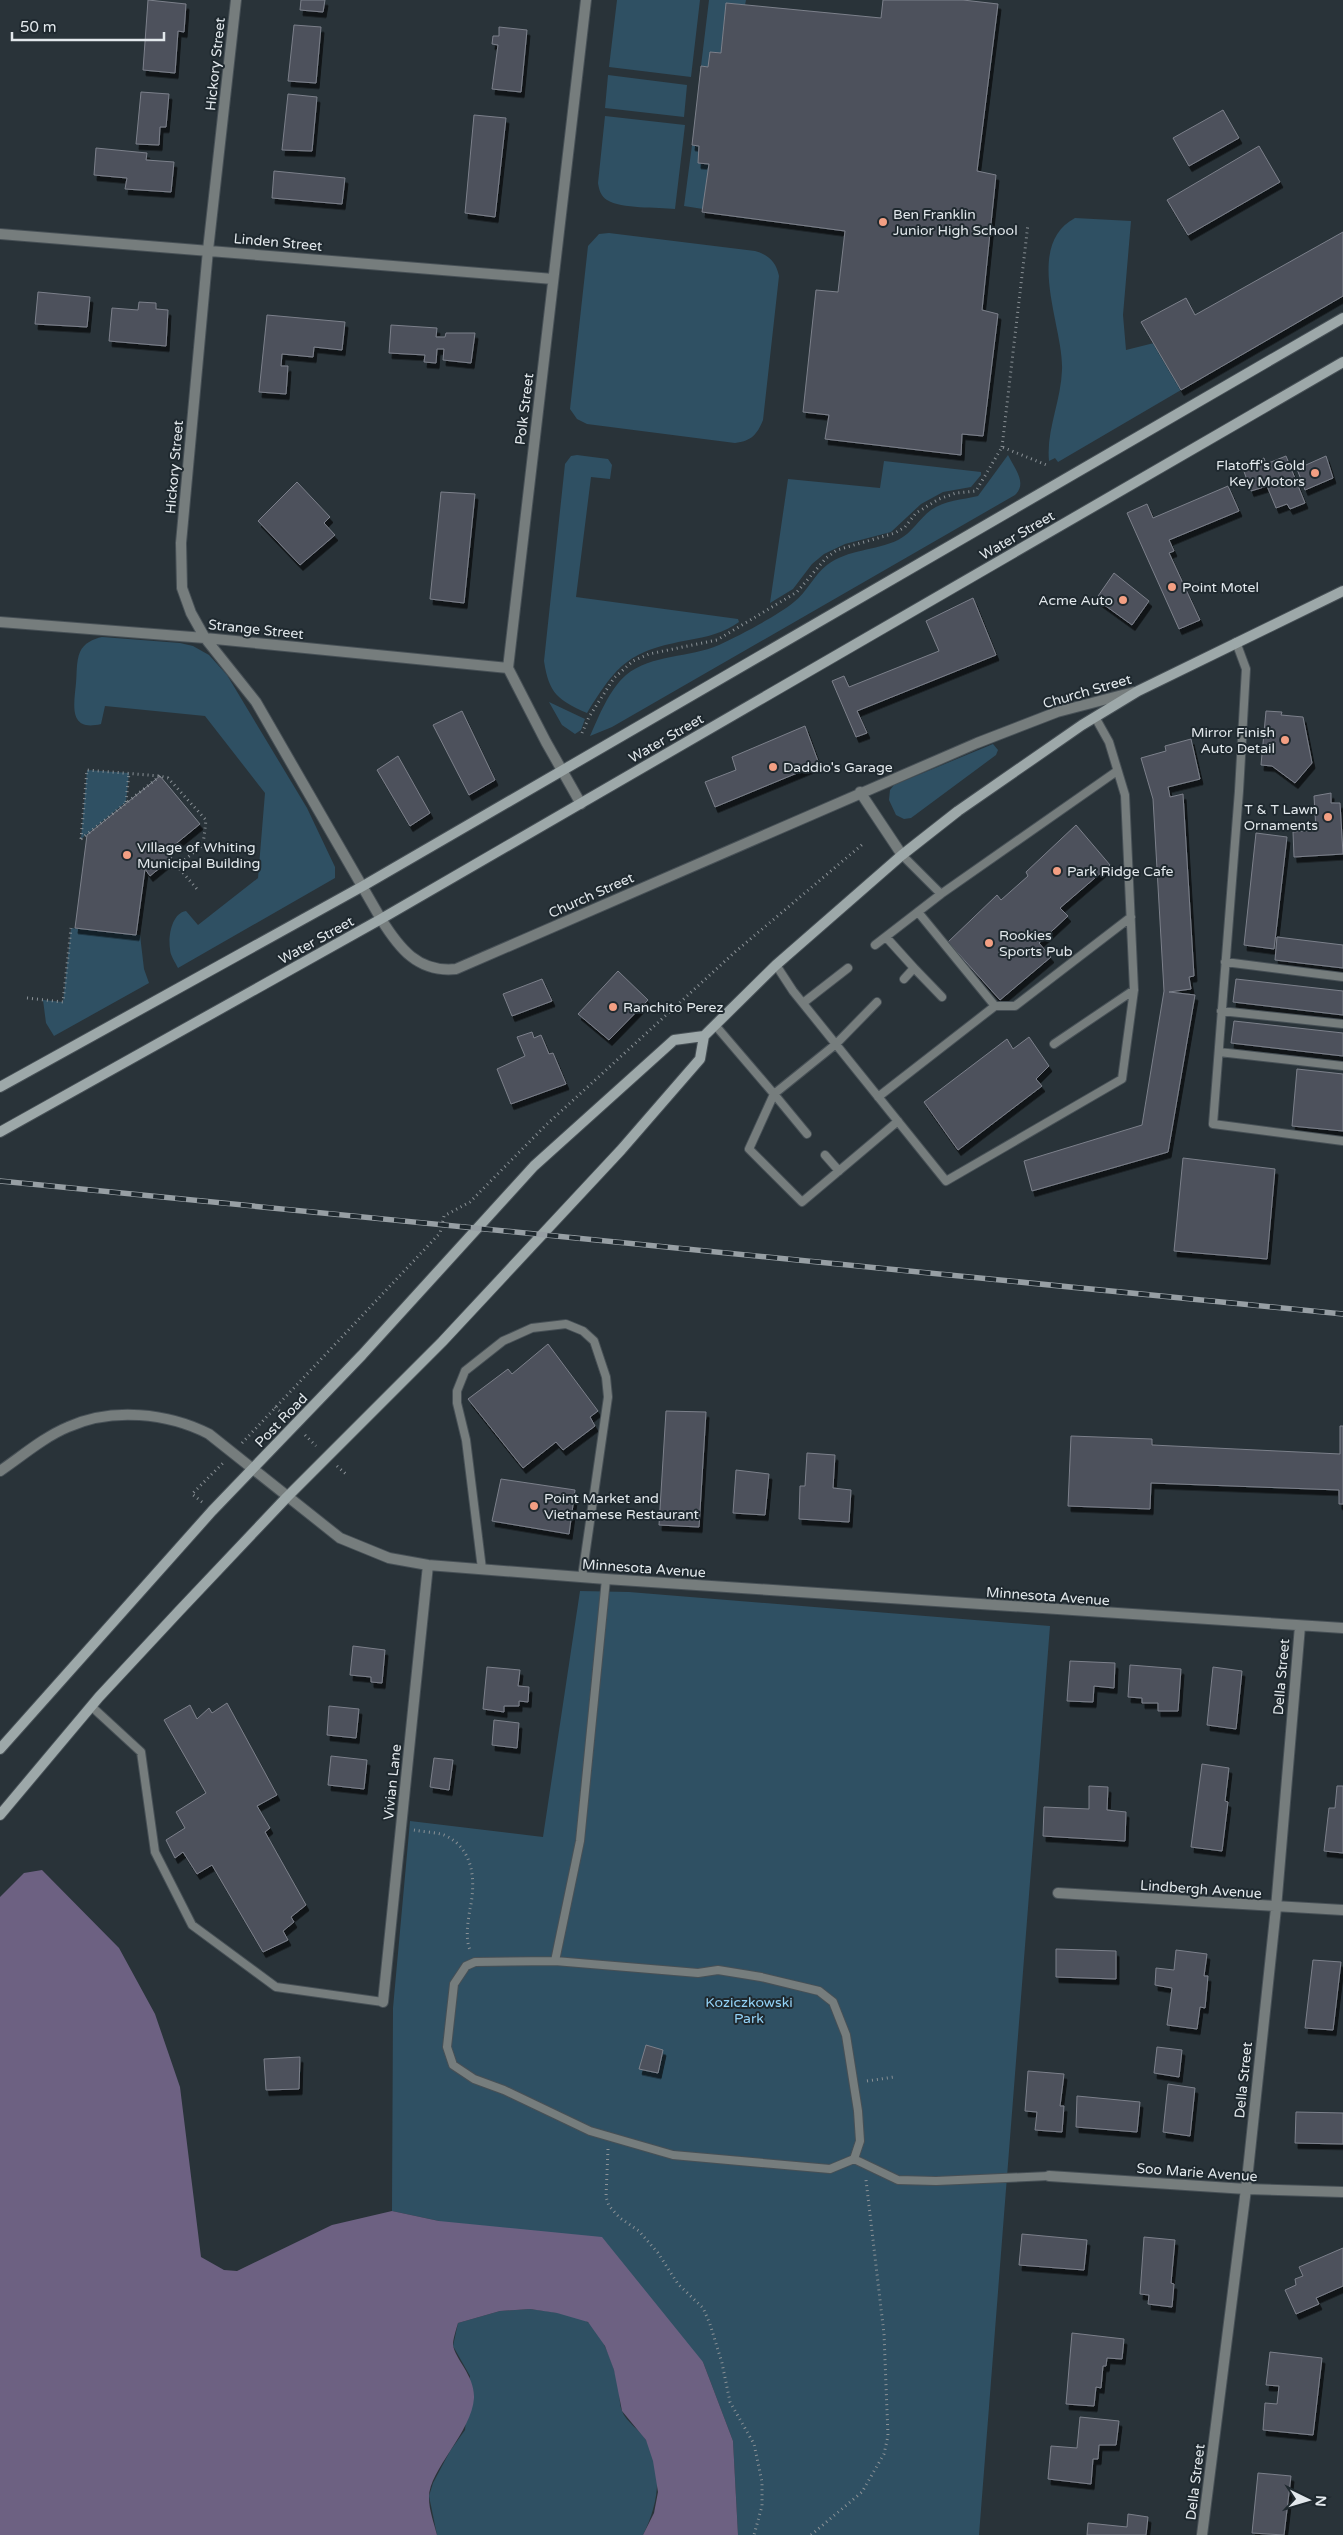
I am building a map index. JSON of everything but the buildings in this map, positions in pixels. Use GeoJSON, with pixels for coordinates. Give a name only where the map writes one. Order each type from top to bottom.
{"type":"FeatureCollection","features":[{"type":"Feature","properties":{"kind":"main road","name":"Water Street"},"geometry":{"type":"LineString","coordinates":[[0,1087],[363,886],[1343,318]]}},
{"type":"Feature","properties":{"kind":"main road","name":"Water Street"},"geometry":{"type":"LineString","coordinates":[[0,1132],[381,919],[1343,362]]}},
{"type":"Feature","properties":{"kind":"main road","name":"Church Street"},"geometry":{"type":"LineString","coordinates":[[1138,691],[1343,591]]}},
{"type":"Feature","properties":{"kind":"main road"},"geometry":{"type":"LineString","coordinates":[[0,1815],[91,1706],[288,1496],[442,1342],[621,1150],[700,1059],[704,1036],[715,1025],[776,965],[902,855],[958,810],[1095,717],[1138,691]]}},
{"type":"Feature","properties":{"kind":"main road","name":"Post Road"},"geometry":{"type":"LineString","coordinates":[[0,1749],[212,1511],[295,1426],[430,1282],[476,1228],[534,1166],[674,1040],[704,1036]]}},
{"type":"Feature","properties":{"kind":"street","name":"Hickory Street"},"geometry":{"type":"LineString","coordinates":[[236,0],[208,250],[181,542],[182,588],[191,614],[205,638],[256,702],[363,886]]}},
{"type":"Feature","properties":{"kind":"street","name":"Polk Street"},"geometry":{"type":"LineString","coordinates":[[508,668],[586,0]]}},
{"type":"Feature","properties":{"kind":"street","name":"Linden Street"},"geometry":{"type":"LineString","coordinates":[[0,234],[553,279]]}},
{"type":"Feature","properties":{"kind":"street","name":"Strange Street"},"geometry":{"type":"LineString","coordinates":[[0,622],[205,638],[508,668]]}},
{"type":"Feature","properties":{"kind":"street"},"geometry":{"type":"LineString","coordinates":[[508,668],[581,804]]}},
{"type":"Feature","properties":{"kind":"street","name":"Church Street"},"geometry":{"type":"LineString","coordinates":[[363,886],[393,938],[414,960],[439,969],[456,969],[860,792],[1057,712],[1138,691]]}},
{"type":"Feature","properties":{"kind":"street"},"geometry":{"type":"LineString","coordinates":[[860,792],[902,855]]}},
{"type":"Feature","properties":{"kind":"street","name":"Minnesota Avenue"},"geometry":{"type":"LineString","coordinates":[[0,1471],[66,1427],[89,1420],[122,1416],[145,1416],[177,1420],[209,1434],[348,1542],[388,1558],[428,1565],[606,1579],[1343,1628]]}},
{"type":"Feature","properties":{"kind":"street","name":"Vivian Lane"},"geometry":{"type":"LineString","coordinates":[[383,2002],[428,1565]]}},
{"type":"Feature","properties":{"kind":"street","name":"Della Street"},"geometry":{"type":"LineString","coordinates":[[1202,2535],[1246,2189],[1276,1908],[1300,1626]]}},
{"type":"Feature","properties":{"kind":"street","name":"Lindbergh Avenue"},"geometry":{"type":"LineString","coordinates":[[1058,1894],[1276,1908],[1343,1910]]}},
{"type":"Feature","properties":{"kind":"street","name":"Soo Marie Avenue"},"geometry":{"type":"LineString","coordinates":[[1048,2176],[1246,2189],[1343,2192]]}},
{"type":"Feature","properties":{"kind":"lane"},"geometry":{"type":"LineString","coordinates":[[1236,642],[1246,669],[1239,791],[1213,1124],[1343,1141]]}},
{"type":"Feature","properties":{"kind":"lane"},"geometry":{"type":"LineString","coordinates":[[776,965],[803,1003],[946,1181],[958,1176],[1122,1080],[1134,990],[1125,795],[1109,742],[1095,717]]}},
{"type":"Feature","properties":{"kind":"lane"},"geometry":{"type":"LineString","coordinates":[[875,945],[941,894],[1117,771]]}},
{"type":"Feature","properties":{"kind":"lane"},"geometry":{"type":"LineString","coordinates":[[902,855],[941,894]]}},
{"type":"Feature","properties":{"kind":"lane"},"geometry":{"type":"LineString","coordinates":[[918,912],[995,1006]]}},
{"type":"Feature","properties":{"kind":"lane"},"geometry":{"type":"LineString","coordinates":[[878,1096],[995,1006],[1014,1006],[1132,917]]}},
{"type":"Feature","properties":{"kind":"lane"},"geometry":{"type":"LineString","coordinates":[[886,937],[942,997]]}},
{"type":"Feature","properties":{"kind":"lane"},"geometry":{"type":"LineString","coordinates":[[1225,962],[1343,977]]}},
{"type":"Feature","properties":{"kind":"lane"},"geometry":{"type":"LineString","coordinates":[[803,1003],[848,968]]}},
{"type":"Feature","properties":{"kind":"lane"},"geometry":{"type":"LineString","coordinates":[[904,979],[914,968]]}},
{"type":"Feature","properties":{"kind":"lane"},"geometry":{"type":"LineString","coordinates":[[1054,1044],[1134,990]]}},
{"type":"Feature","properties":{"kind":"lane"},"geometry":{"type":"LineString","coordinates":[[877,1002],[836,1044],[774,1094],[749,1148],[802,1202],[898,1121]]}},
{"type":"Feature","properties":{"kind":"lane"},"geometry":{"type":"LineString","coordinates":[[1222,1011],[1343,1024]]}},
{"type":"Feature","properties":{"kind":"lane"},"geometry":{"type":"LineString","coordinates":[[715,1025],[808,1134]]}},
{"type":"Feature","properties":{"kind":"lane"},"geometry":{"type":"LineString","coordinates":[[1219,1052],[1343,1066]]}},
{"type":"Feature","properties":{"kind":"lane"},"geometry":{"type":"LineString","coordinates":[[825,1155],[838,1172]]}},
{"type":"Feature","properties":{"kind":"lane"},"geometry":{"type":"LineString","coordinates":[[482,1569],[466,1440],[458,1415],[457,1391],[465,1371],[503,1341],[532,1328],[566,1324],[583,1331],[594,1341],[606,1377],[608,1397],[582,1577]]}},
{"type":"Feature","properties":{"kind":"lane"},"geometry":{"type":"LineString","coordinates":[[555,1961],[580,1841],[606,1579]]}},
{"type":"Feature","properties":{"kind":"lane"},"geometry":{"type":"LineString","coordinates":[[91,1706],[141,1752],[155,1852],[192,1925],[276,1987],[383,2002]]}},
{"type":"Feature","properties":{"kind":"lane"},"geometry":{"type":"LineString","coordinates":[[555,1961],[698,1973],[718,1970],[820,1991],[836,2007],[846,2035],[854,2083],[860,2141],[854,2159],[830,2169],[673,2155],[590,2131],[504,2090],[474,2079],[453,2065],[447,2047],[454,1984],[466,1966],[475,1962],[555,1961]]}},
{"type":"Feature","properties":{"kind":"lane"},"geometry":{"type":"LineString","coordinates":[[854,2159],[898,2180],[936,2182],[1048,2176]]}},
{"type":"Feature","properties":{"kind":"path"},"geometry":{"type":"LineString","coordinates":[[582,733],[588,717],[609,686],[633,661],[649,654],[717,640],[797,592],[826,558],[837,550],[895,533],[906,527],[916,513],[939,499],[956,493],[976,491],[1002,447],[1028,224]]}},
{"type":"Feature","properties":{"kind":"path"},"geometry":{"type":"LineString","coordinates":[[1002,447],[1049,466]]}},
{"type":"Feature","properties":{"kind":"path"},"geometry":{"type":"LineString","coordinates":[[160,776],[81,839],[87,770],[160,776],[168,778],[206,820],[203,845],[177,866],[197,890]]}},
{"type":"Feature","properties":{"kind":"path"},"geometry":{"type":"LineString","coordinates":[[126,802],[129,773]]}},
{"type":"Feature","properties":{"kind":"path"},"geometry":{"type":"LineString","coordinates":[[212,1511],[192,1494],[440,1233],[444,1216],[470,1202],[546,1125],[698,985],[864,843]]}},
{"type":"Feature","properties":{"kind":"path"},"geometry":{"type":"LineString","coordinates":[[27,998],[63,1002],[71,928]]}},
{"type":"Feature","properties":{"kind":"path"},"geometry":{"type":"LineString","coordinates":[[275,1407],[348,1476]]}},
{"type":"Feature","properties":{"kind":"path"},"geometry":{"type":"LineString","coordinates":[[402,1828],[443,1835],[455,1842],[465,1853],[471,1866],[474,1888],[468,1922],[468,1946],[475,1962]]}},
{"type":"Feature","properties":{"kind":"path"},"geometry":{"type":"LineString","coordinates":[[854,2083],[894,2077]]}},
{"type":"Feature","properties":{"kind":"path"},"geometry":{"type":"LineString","coordinates":[[607,2136],[609,2159],[606,2197],[609,2206],[620,2218],[639,2231],[658,2254],[678,2284],[703,2308],[710,2324],[722,2362],[730,2402],[754,2444],[762,2482],[762,2506],[754,2535]]}},
{"type":"Feature","properties":{"kind":"path"},"geometry":{"type":"LineString","coordinates":[[811,2535],[862,2492],[884,2454],[888,2436],[884,2334],[864,2165]]}},
{"type":"Feature","properties":{"kind":"green space"},"geometry":{"type":"Polygon","coordinates":[[[617,0],[700,0],[691,77],[609,67],[617,0]]]}},
{"type":"Feature","properties":{"kind":"green space"},"geometry":{"type":"Polygon","coordinates":[[[709,0],[746,0],[745,5],[726,3],[721,53],[710,52],[708,67],[701,66],[709,0]]]}},
{"type":"Feature","properties":{"kind":"green space"},"geometry":{"type":"Polygon","coordinates":[[[608,75],[687,85],[684,117],[605,108],[608,75]]]}},
{"type":"Feature","properties":{"kind":"green space"},"geometry":{"type":"Polygon","coordinates":[[[605,116],[685,125],[675,209],[621,205],[603,197],[598,183],[605,116]]]}},
{"type":"Feature","properties":{"kind":"green space"},"geometry":{"type":"Polygon","coordinates":[[[692,145],[699,146],[698,163],[709,164],[703,209],[684,206],[692,145]]]}},
{"type":"Feature","properties":{"kind":"green space"},"geometry":{"type":"Polygon","coordinates":[[[1075,218],[1131,221],[1123,315],[1126,350],[1154,343],[1181,390],[1058,462],[1055,458],[1049,461],[1050,438],[1062,370],[1061,352],[1050,288],[1049,267],[1051,248],[1060,231],[1075,218]]]}},
{"type":"Feature","properties":{"kind":"green space"},"geometry":{"type":"Polygon","coordinates":[[[609,233],[755,251],[768,257],[774,263],[779,276],[763,420],[756,433],[749,439],[735,443],[587,424],[577,419],[570,409],[588,246],[599,234],[609,233]]]}},
{"type":"Feature","properties":{"kind":"green space"},"geometry":{"type":"Polygon","coordinates":[[[1008,455],[1020,480],[1019,490],[1015,495],[612,727],[590,736],[614,688],[626,675],[636,668],[647,663],[719,645],[768,619],[799,598],[822,569],[835,560],[898,540],[936,507],[948,502],[978,496],[1008,455]]]}},
{"type":"Feature","properties":{"kind":"green space"},"geometry":{"type":"Polygon","coordinates":[[[571,456],[608,459],[612,465],[610,479],[591,477],[576,597],[738,619],[739,622],[715,634],[652,649],[627,662],[608,682],[587,713],[562,700],[556,694],[549,681],[544,661],[565,464],[571,456]]]}},
{"type":"Feature","properties":{"kind":"green space"},"geometry":{"type":"Polygon","coordinates":[[[884,461],[981,472],[981,475],[971,487],[943,492],[921,504],[891,532],[845,544],[824,554],[812,564],[793,589],[770,603],[788,479],[880,488],[884,461]]]}},
{"type":"Feature","properties":{"kind":"green space"},"geometry":{"type":"Polygon","coordinates":[[[102,637],[180,643],[193,646],[209,655],[227,675],[307,808],[335,867],[335,878],[178,968],[171,954],[170,944],[170,932],[177,916],[186,911],[198,925],[258,878],[265,793],[205,716],[105,706],[101,724],[83,724],[78,720],[75,715],[74,700],[79,656],[86,644],[102,637]]]}},
{"type":"Feature","properties":{"kind":"green space"},"geometry":{"type":"Polygon","coordinates":[[[549,702],[585,719],[581,730],[575,734],[562,725],[549,702]]]}},
{"type":"Feature","properties":{"kind":"green space"},"geometry":{"type":"Polygon","coordinates":[[[993,744],[998,750],[996,755],[911,818],[904,819],[896,815],[889,800],[890,790],[894,785],[993,744]]]}},
{"type":"Feature","properties":{"kind":"green space"},"geometry":{"type":"Polygon","coordinates":[[[87,770],[129,773],[126,802],[81,839],[87,770]]]}},
{"type":"Feature","properties":{"kind":"green space"},"geometry":{"type":"Polygon","coordinates":[[[71,928],[140,935],[144,969],[149,983],[54,1036],[46,1023],[43,1000],[63,1002],[71,928]]]}},
{"type":"Feature","properties":{"kind":"green space","name":"Koziczkowski Park"},"geometry":{"type":"Polygon","coordinates":[[[580,1591],[629,1592],[1050,1626],[979,2535],[738,2535],[733,2441],[703,2362],[439,2221],[392,2211],[393,2008],[410,1821],[543,1837],[580,1591]]]}},
{"type":"Feature","properties":{"kind":"green space"},"geometry":{"type":"Polygon","coordinates":[[[530,2309],[561,2313],[584,2320],[595,2329],[604,2345],[612,2362],[617,2380],[622,2411],[646,2440],[655,2464],[657,2488],[655,2500],[643,2535],[437,2535],[429,2496],[433,2483],[450,2451],[465,2430],[470,2376],[453,2346],[458,2323],[500,2311],[530,2309]]]}},
{"type":"Feature","properties":{"kind":"shaded area"},"geometry":{"type":"Polygon","coordinates":[[[42,1870],[119,1948],[155,2014],[180,2087],[201,2257],[224,2270],[237,2271],[332,2225],[392,2211],[439,2221],[602,2237],[703,2362],[733,2441],[738,2535],[643,2535],[654,2513],[658,2492],[653,2461],[646,2440],[622,2411],[614,2370],[605,2346],[588,2322],[557,2313],[530,2309],[500,2311],[458,2323],[453,2345],[471,2382],[474,2398],[466,2424],[442,2463],[431,2487],[430,2507],[437,2535],[0,2535],[0,1897],[24,1873],[42,1870]]]}},
{"type":"Feature","properties":{"kind":"railway"},"geometry":{"type":"LineString","coordinates":[[0,1181],[1343,1314]]}},
{"type":"Feature","properties":{"kind":"place","name":"Ben Franklin Junior High School"},"geometry":{"type":"Point","coordinates":[883,222]}},
{"type":"Feature","properties":{"kind":"place","name":"Flatoff's Gold Key Motors"},"geometry":{"type":"Point","coordinates":[1315,473]}},
{"type":"Feature","properties":{"kind":"place","name":"Point Motel"},"geometry":{"type":"Point","coordinates":[1172,587]}},
{"type":"Feature","properties":{"kind":"place","name":"Acme Auto"},"geometry":{"type":"Point","coordinates":[1123,600]}},
{"type":"Feature","properties":{"kind":"place","name":"Mirror Finish Auto Detail"},"geometry":{"type":"Point","coordinates":[1285,740]}},
{"type":"Feature","properties":{"kind":"place","name":"Daddio's Garage"},"geometry":{"type":"Point","coordinates":[773,767]}},
{"type":"Feature","properties":{"kind":"place","name":"T & T Lawn Ornaments"},"geometry":{"type":"Point","coordinates":[1328,817]}},
{"type":"Feature","properties":{"kind":"place","name":"VIllage of Whiting Municipal Building"},"geometry":{"type":"Point","coordinates":[127,855]}},
{"type":"Feature","properties":{"kind":"place","name":"Park Ridge Cafe"},"geometry":{"type":"Point","coordinates":[1057,871]}},
{"type":"Feature","properties":{"kind":"place","name":"Rookies Sports Pub"},"geometry":{"type":"Point","coordinates":[989,943]}},
{"type":"Feature","properties":{"kind":"place","name":"Ranchito Perez"},"geometry":{"type":"Point","coordinates":[613,1007]}},
{"type":"Feature","properties":{"kind":"place","name":"Point Market and Vietnamese Restaurant"},"geometry":{"type":"Point","coordinates":[534,1506]}}]}
